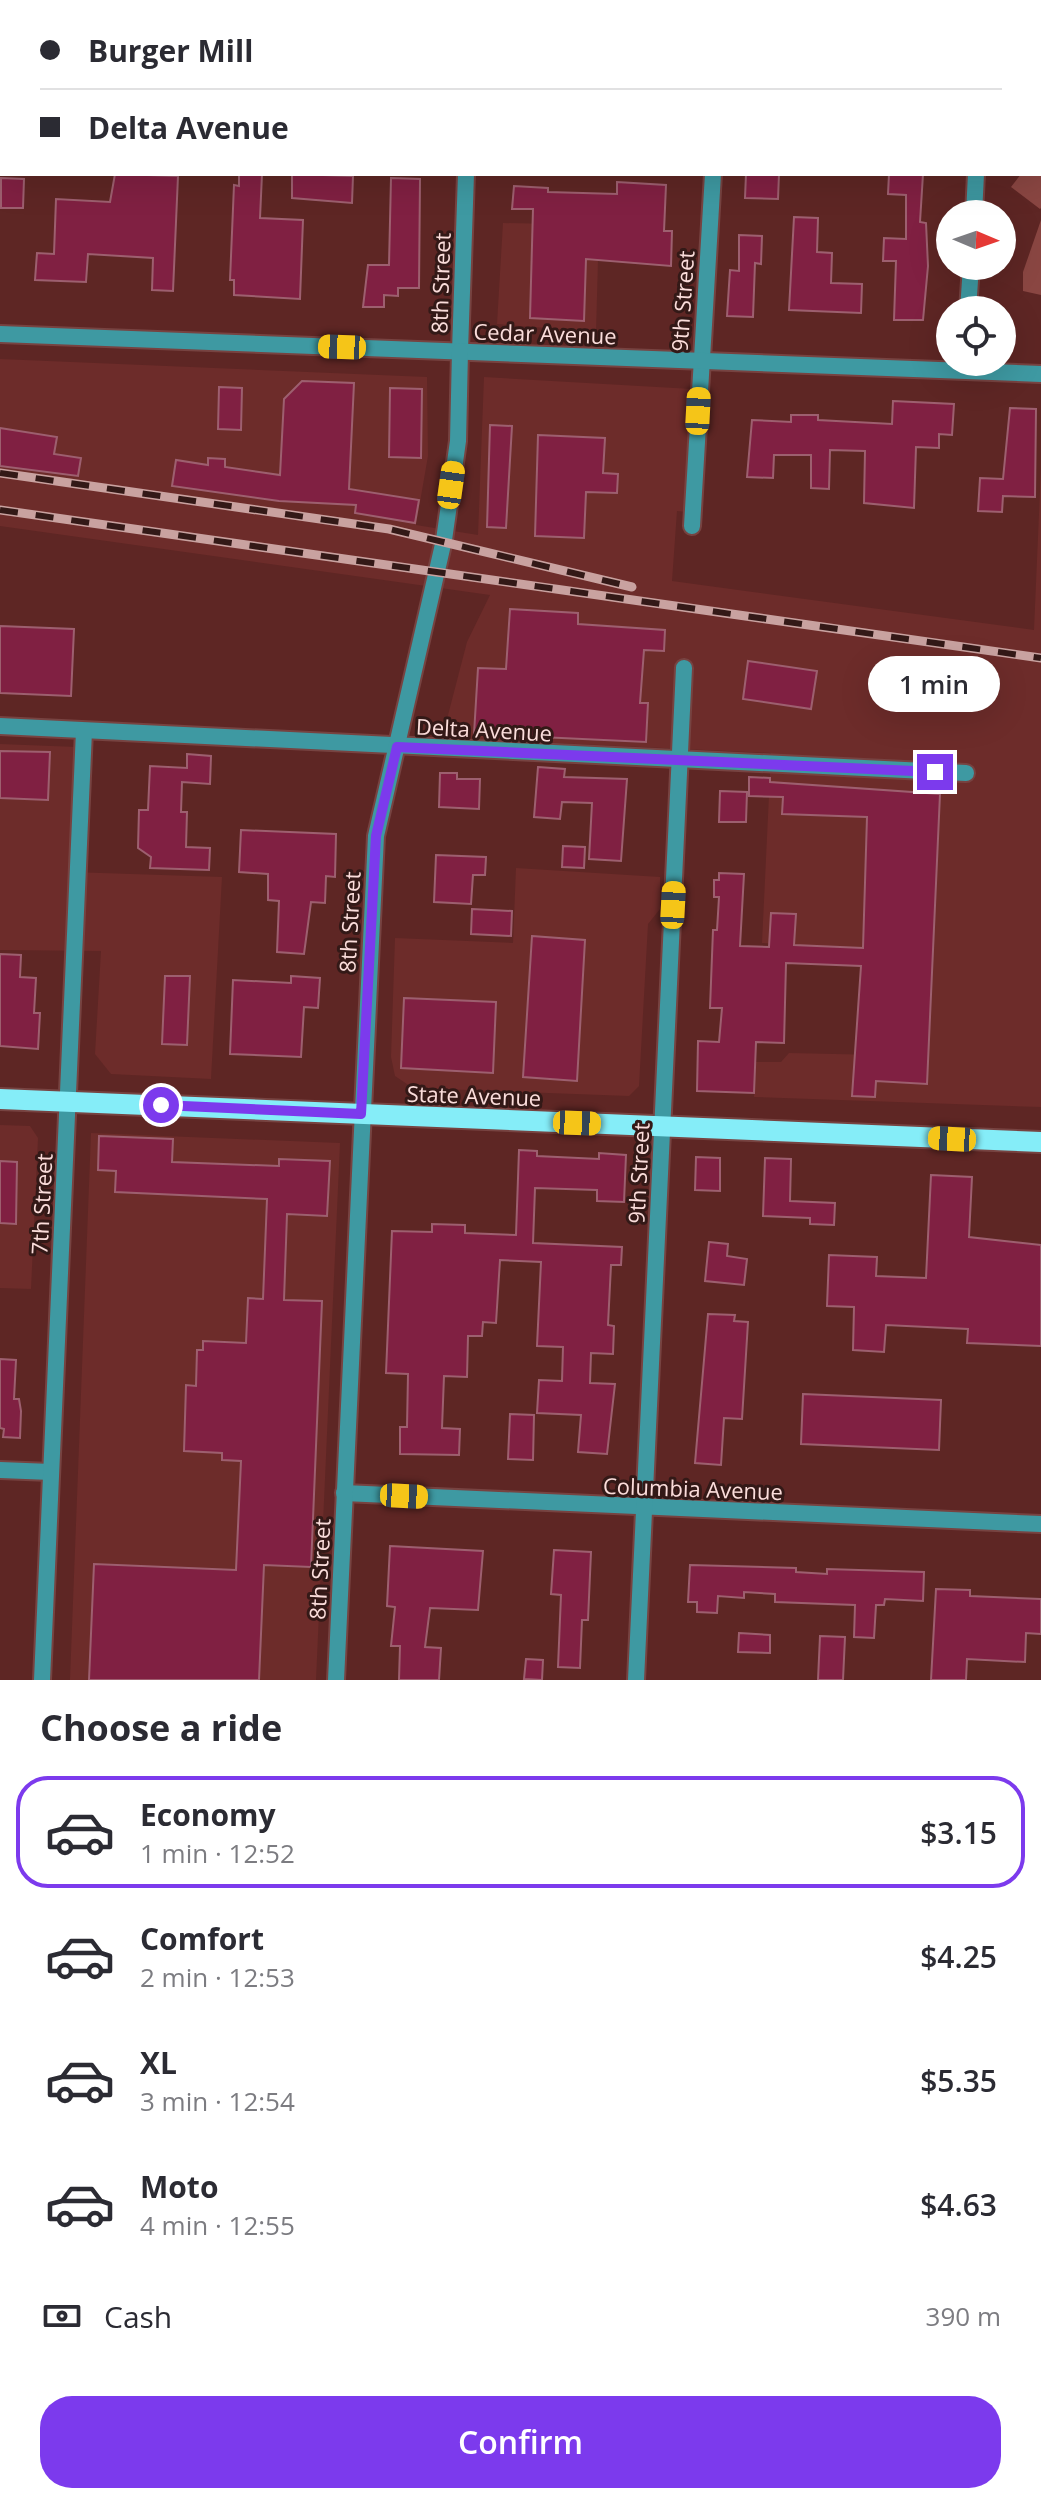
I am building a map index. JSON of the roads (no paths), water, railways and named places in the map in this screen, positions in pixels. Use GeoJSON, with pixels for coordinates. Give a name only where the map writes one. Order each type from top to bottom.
{"type":"FeatureCollection","features":[{"type":"Feature","properties":{"kind":"main road","name":"State Avenue"},"geometry":{"type":"LineString","coordinates":[[0,1099],[1041,1142]]}},
{"type":"Feature","properties":{"kind":"street","name":"8th Street"},"geometry":{"type":"LineString","coordinates":[[336,1680],[376,836],[444,540],[458,441],[466,176]]}},
{"type":"Feature","properties":{"kind":"street","name":"9th Street"},"geometry":{"type":"LineString","coordinates":[[692,526],[713,176]]}},
{"type":"Feature","properties":{"kind":"street"},"geometry":{"type":"LineString","coordinates":[[975,200],[976,176]]}},
{"type":"Feature","properties":{"kind":"street","name":"Cedar Avenue"},"geometry":{"type":"LineString","coordinates":[[0,334],[701,361],[936,365]]}},
{"type":"Feature","properties":{"kind":"street","name":"Cedar Avenue"},"geometry":{"type":"LineString","coordinates":[[1016,371],[1041,374]]}},
{"type":"Feature","properties":{"kind":"street","name":"9th Street"},"geometry":{"type":"LineString","coordinates":[[636,1680],[684,668]]}},
{"type":"Feature","properties":{"kind":"street","name":"Delta Avenue"},"geometry":{"type":"LineString","coordinates":[[0,726],[966,773]]}},
{"type":"Feature","properties":{"kind":"street","name":"7th Street"},"geometry":{"type":"LineString","coordinates":[[42,1680],[84,731]]}},
{"type":"Feature","properties":{"kind":"street"},"geometry":{"type":"LineString","coordinates":[[0,1470],[51,1472]]}},
{"type":"Feature","properties":{"kind":"street","name":"Columbia Avenue"},"geometry":{"type":"LineString","coordinates":[[344,1493],[644,1509],[1041,1524]]}},
{"type":"Feature","properties":{"kind":"railway"},"geometry":{"type":"LineString","coordinates":[[0,473],[389,529],[632,587]]}},
{"type":"Feature","properties":{"kind":"railway"},"geometry":{"type":"LineString","coordinates":[[0,510],[1041,658]]}}]}
